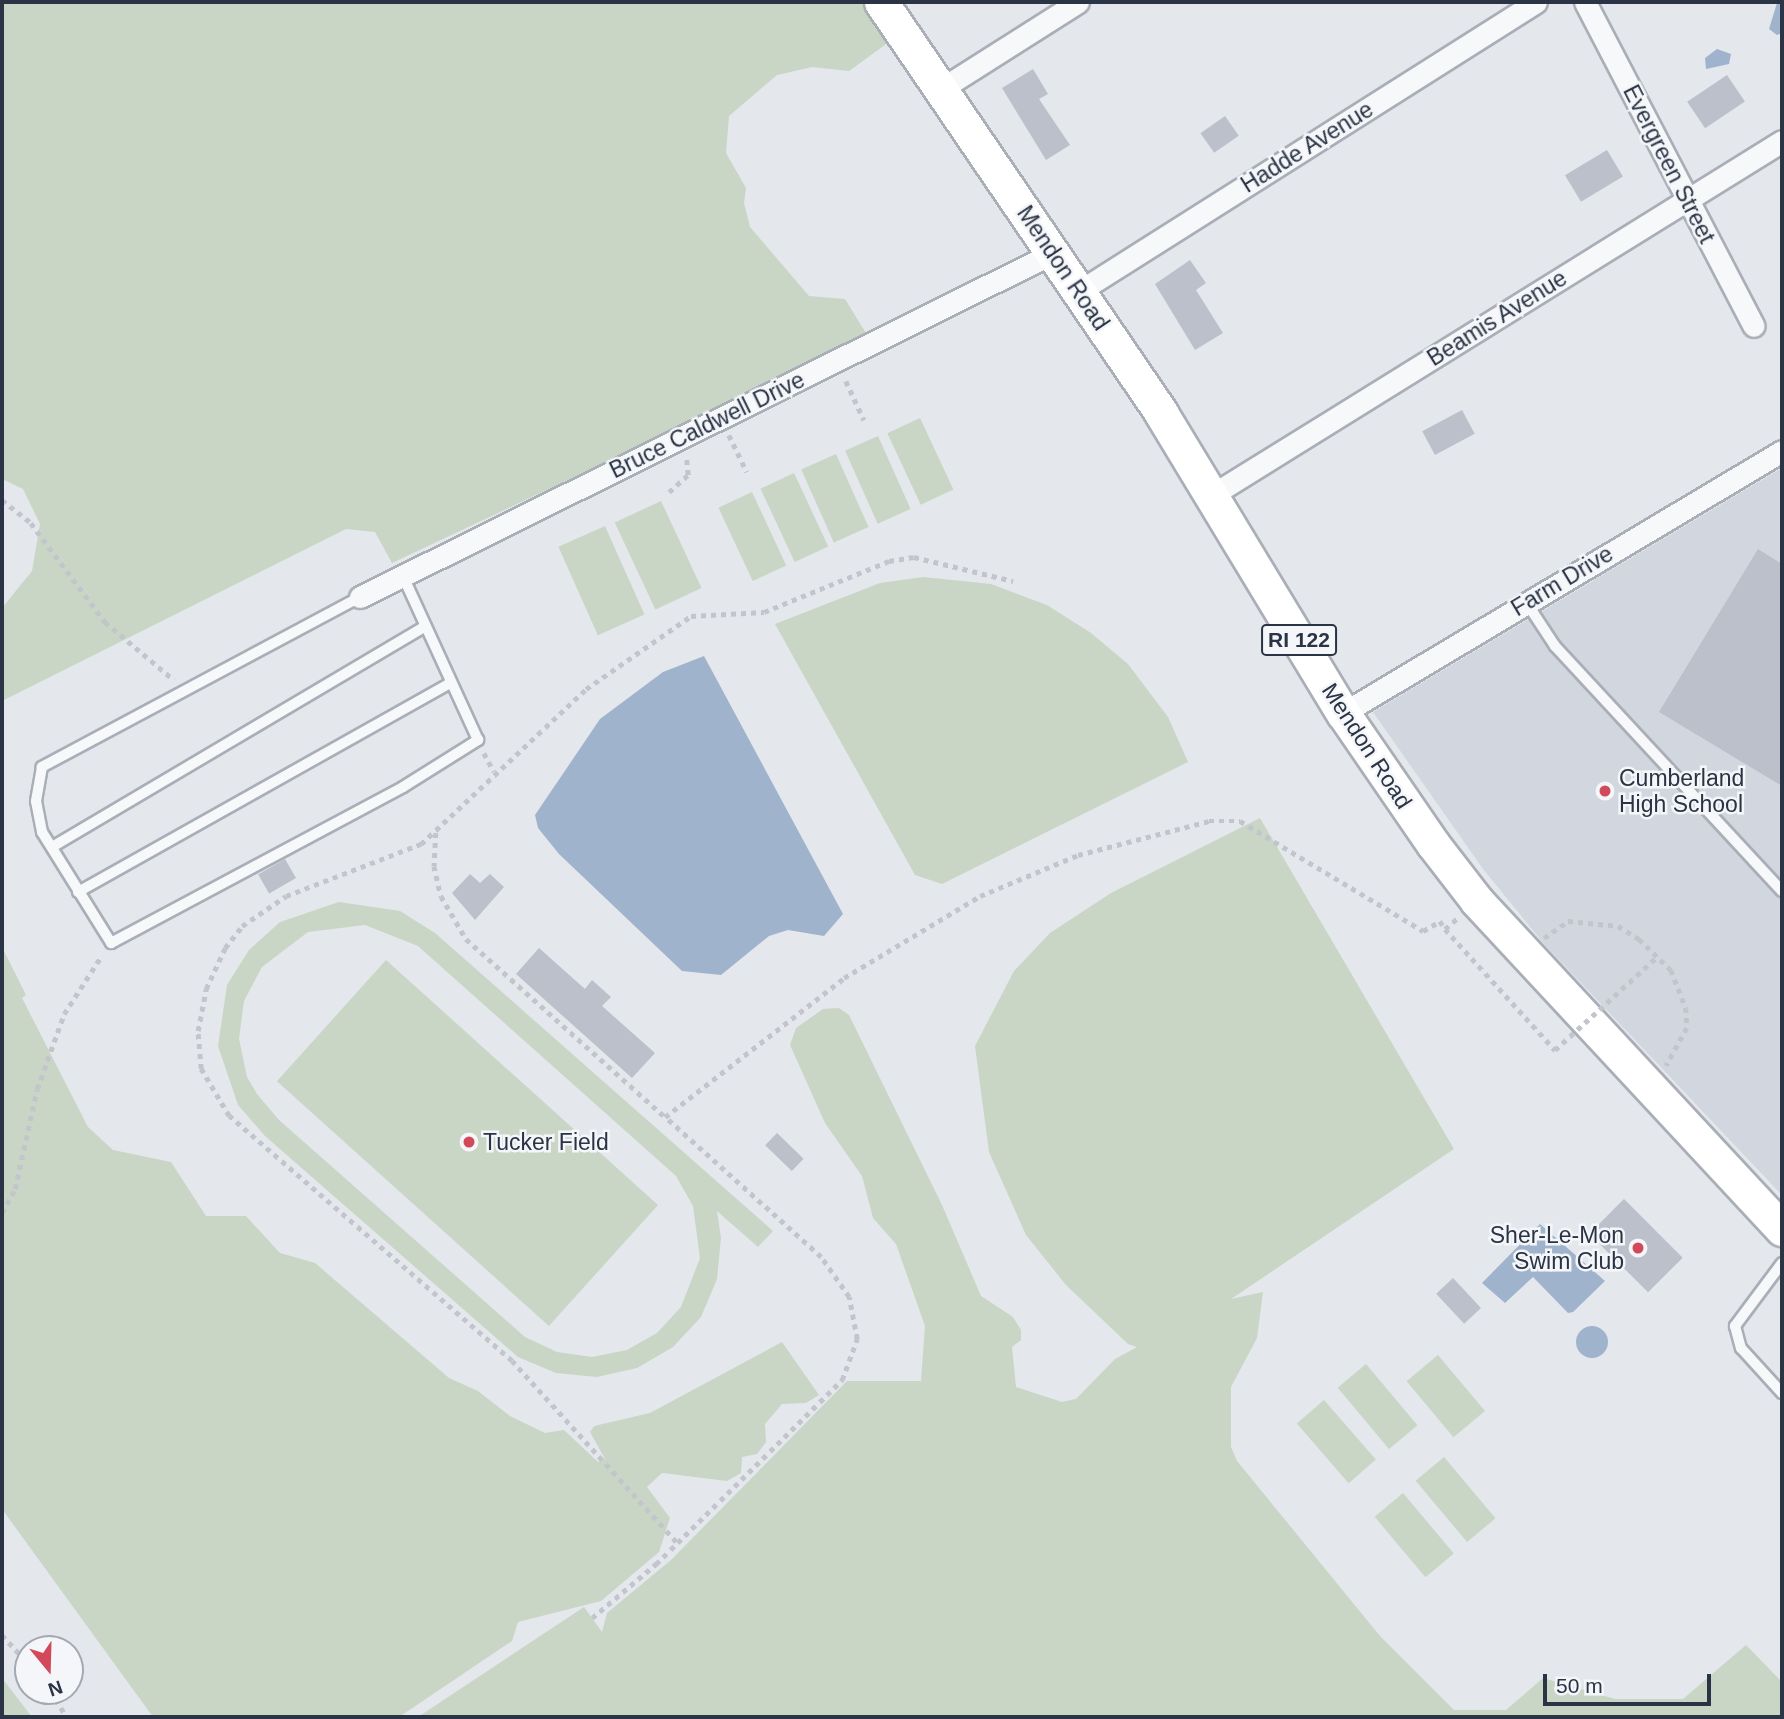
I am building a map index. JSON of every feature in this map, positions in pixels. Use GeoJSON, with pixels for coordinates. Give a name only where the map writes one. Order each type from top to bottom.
{"type":"FeatureCollection","features":[{"type":"Feature","properties":{"kind":"main road","name":"Mendon Road"},"geometry":{"type":"LineString","coordinates":[[881,2],[1053,253],[1212,495],[1343,713],[1477,901],[1782,1228]]}},
{"type":"Feature","properties":{"kind":"street"},"geometry":{"type":"LineString","coordinates":[[942,89],[1078,2]]}},
{"type":"Feature","properties":{"kind":"street","name":"Hadde Avenue"},"geometry":{"type":"LineString","coordinates":[[1078,292],[1536,2]]}},
{"type":"Feature","properties":{"kind":"street","name":"Evergreen Street"},"geometry":{"type":"LineString","coordinates":[[1585,2],[1754,326]]}},
{"type":"Feature","properties":{"kind":"street","name":"Beamis Avenue"},"geometry":{"type":"LineString","coordinates":[[1212,495],[1782,141]]}},
{"type":"Feature","properties":{"kind":"street","name":"Bruce Caldwell Drive"},"geometry":{"type":"LineString","coordinates":[[360,597],[1053,253]]}},
{"type":"Feature","properties":{"kind":"street","name":"Farm Drive"},"geometry":{"type":"LineString","coordinates":[[1343,713],[1782,451]]}},
{"type":"Feature","properties":{"kind":"lane"},"geometry":{"type":"LineString","coordinates":[[360,597],[42,767],[36,801],[42,832],[111,943],[403,787],[478,740],[449,684],[403,576]]}},
{"type":"Feature","properties":{"kind":"lane"},"geometry":{"type":"LineString","coordinates":[[1525,602],[1555,646],[1782,891]]}},
{"type":"Feature","properties":{"kind":"lane"},"geometry":{"type":"LineString","coordinates":[[52,847],[425,626]]}},
{"type":"Feature","properties":{"kind":"lane"},"geometry":{"type":"LineString","coordinates":[[79,892],[449,684]]}},
{"type":"Feature","properties":{"kind":"lane"},"geometry":{"type":"LineString","coordinates":[[1782,1263],[1735,1326],[1741,1348],[1782,1393]]}},
{"type":"Feature","properties":{"kind":"path"},"geometry":{"type":"LineString","coordinates":[[846,381],[864,420]]}},
{"type":"Feature","properties":{"kind":"path"},"geometry":{"type":"LineString","coordinates":[[729,435],[747,472]]}},
{"type":"Feature","properties":{"kind":"path"},"geometry":{"type":"LineString","coordinates":[[669,492],[688,475],[686,457]]}},
{"type":"Feature","properties":{"kind":"path"},"geometry":{"type":"LineString","coordinates":[[2,500],[31,523],[105,622],[187,691]]}},
{"type":"Feature","properties":{"kind":"path"},"geometry":{"type":"LineString","coordinates":[[676,1542],[512,1361],[342,1210],[338,1215],[240,1128],[204,1076],[198,1052],[201,1010],[214,971],[242,926],[286,895],[421,844],[436,833],[449,814],[586,689],[691,616],[764,612],[890,561],[914,557],[1013,581]]}},
{"type":"Feature","properties":{"kind":"path"},"geometry":{"type":"LineString","coordinates":[[665,1117],[844,978],[968,902],[1079,855],[1209,821],[1240,821],[1423,931],[1440,921],[1555,1050],[1657,957]]}},
{"type":"Feature","properties":{"kind":"path"},"geometry":{"type":"LineString","coordinates":[[436,833],[434,866],[441,896],[466,939],[821,1257],[849,1297],[857,1339],[842,1380],[676,1542],[592,1618]]}},
{"type":"Feature","properties":{"kind":"path"},"geometry":{"type":"LineString","coordinates":[[1445,929],[1462,914]]}},
{"type":"Feature","properties":{"kind":"path"},"geometry":{"type":"LineString","coordinates":[[1537,943],[1568,921],[1593,921],[1618,926],[1671,970],[1686,1008],[1682,1043],[1659,1075]]}},
{"type":"Feature","properties":{"kind":"path"},"geometry":{"type":"LineString","coordinates":[[2,1213],[15,1189],[37,1089],[64,1014],[111,943]]}},
{"type":"Feature","properties":{"kind":"path"},"geometry":{"type":"LineString","coordinates":[[2,1635],[14,1648]]}},
{"type":"Feature","properties":{"kind":"shaded area","name":"Cumberland High School"},"geometry":{"type":"Polygon","coordinates":[[[1782,468],[1782,1195],[1544,944],[1483,869],[1373,712],[1782,468]]]}},
{"type":"Feature","properties":{"kind":"green space"},"geometry":{"type":"Polygon","coordinates":[[[2,2],[879,2],[900,34],[849,71],[812,67],[777,75],[729,116],[726,153],[746,188],[744,203],[750,227],[809,296],[845,299],[869,338],[392,563],[375,532],[346,529],[2,701],[2,608],[32,571],[40,524],[23,489],[2,479],[2,2]]]}},
{"type":"Feature","properties":{"kind":"green space"},"geometry":{"type":"Polygon","coordinates":[[[920,418],[953,490],[921,505],[887,433],[920,418]]]}},
{"type":"Feature","properties":{"kind":"green space"},"geometry":{"type":"Polygon","coordinates":[[[878,436],[911,509],[878,524],[845,451],[878,436]]]}},
{"type":"Feature","properties":{"kind":"green space"},"geometry":{"type":"Polygon","coordinates":[[[836,454],[869,527],[834,543],[801,469],[836,454]]]}},
{"type":"Feature","properties":{"kind":"green space"},"geometry":{"type":"Polygon","coordinates":[[[794,473],[828,546],[795,562],[760,489],[794,473]]]}},
{"type":"Feature","properties":{"kind":"green space"},"geometry":{"type":"Polygon","coordinates":[[[752,492],[786,565],[753,581],[718,508],[752,492]]]}},
{"type":"Feature","properties":{"kind":"green space"},"geometry":{"type":"Polygon","coordinates":[[[661,501],[702,588],[655,610],[615,523],[661,501]]]}},
{"type":"Feature","properties":{"kind":"green space"},"geometry":{"type":"Polygon","coordinates":[[[605,526],[644,615],[598,635],[558,547],[605,526]]]}},
{"type":"Feature","properties":{"kind":"green space"},"geometry":{"type":"Polygon","coordinates":[[[923,577],[991,584],[1047,605],[1091,633],[1128,664],[1168,717],[1188,762],[942,884],[915,875],[775,624],[880,583],[923,577]]]}},
{"type":"Feature","properties":{"kind":"green space"},"geometry":{"type":"Polygon","coordinates":[[[1260,818],[1454,1149],[1231,1299],[1263,1292],[1257,1338],[1231,1387],[1231,1447],[1237,1461],[1380,1636],[1454,1710],[1506,1710],[1543,1678],[1615,1699],[1683,1699],[1746,1645],[1782,1682],[1782,1717],[418,1717],[584,1607],[602,1632],[607,1613],[671,1560],[847,1381],[921,1381],[925,1326],[896,1244],[873,1218],[862,1176],[825,1123],[790,1045],[796,1028],[823,1009],[839,1008],[849,1015],[942,1205],[981,1296],[1013,1317],[1021,1330],[1021,1340],[1012,1347],[1016,1387],[1062,1402],[1076,1399],[1115,1359],[1137,1347],[1128,1344],[1066,1285],[1026,1235],[989,1152],[975,1046],[1014,971],[1050,933],[1111,893],[1260,818]]]}},
{"type":"Feature","properties":{"kind":"green space"},"geometry":{"type":"Polygon","coordinates":[[[339,902],[400,911],[435,933],[773,1231],[758,1247],[717,1211],[721,1238],[717,1279],[701,1317],[673,1347],[637,1368],[597,1377],[556,1373],[518,1357],[265,1136],[238,1105],[218,1046],[227,985],[249,950],[280,922],[339,902]],[[365,925],[308,932],[262,967],[244,1001],[239,1039],[247,1077],[257,1094],[279,1120],[525,1337],[557,1352],[592,1357],[627,1350],[657,1333],[681,1307],[700,1258],[693,1206],[676,1176],[418,946],[365,925]]]}},
{"type":"Feature","properties":{"kind":"green space"},"geometry":{"type":"Polygon","coordinates":[[[2,947],[26,995],[22,998],[88,1127],[113,1150],[171,1162],[206,1216],[246,1216],[280,1253],[315,1263],[449,1378],[478,1391],[510,1416],[545,1433],[564,1430],[598,1462],[605,1459],[590,1432],[594,1426],[650,1413],[782,1342],[819,1395],[806,1403],[782,1404],[765,1424],[766,1442],[757,1454],[742,1457],[741,1473],[727,1481],[662,1473],[647,1487],[670,1518],[659,1552],[601,1601],[518,1622],[512,1641],[399,1717],[153,1717],[2,1509],[2,947]]]}},
{"type":"Feature","properties":{"kind":"green space","name":"Tucker Field"},"geometry":{"type":"Polygon","coordinates":[[[386,960],[658,1205],[549,1326],[277,1081],[386,960]]]}},
{"type":"Feature","properties":{"kind":"green space"},"geometry":{"type":"Polygon","coordinates":[[[1438,1355],[1485,1411],[1454,1437],[1407,1381],[1438,1355]]]}},
{"type":"Feature","properties":{"kind":"green space"},"geometry":{"type":"Polygon","coordinates":[[[1366,1364],[1417,1425],[1389,1449],[1338,1388],[1366,1364]]]}},
{"type":"Feature","properties":{"kind":"green space"},"geometry":{"type":"Polygon","coordinates":[[[1324,1400],[1376,1460],[1349,1483],[1297,1424],[1324,1400]]]}},
{"type":"Feature","properties":{"kind":"green space"},"geometry":{"type":"Polygon","coordinates":[[[1444,1457],[1495,1518],[1467,1542],[1416,1481],[1444,1457]]]}},
{"type":"Feature","properties":{"kind":"green space"},"geometry":{"type":"Polygon","coordinates":[[[1403,1493],[1454,1554],[1425,1577],[1375,1517],[1403,1493]]]}},
{"type":"Feature","properties":{"kind":"green space"},"geometry":{"type":"Polygon","coordinates":[[[2,1678],[14,1694],[14,1705],[23,1705],[32,1717],[2,1717],[2,1678]]]}},
{"type":"Feature","properties":{"kind":"water"},"geometry":{"type":"Polygon","coordinates":[[[1777,3],[1782,3],[1782,33],[1777,35],[1769,29],[1777,3]]]}},
{"type":"Feature","properties":{"kind":"water"},"geometry":{"type":"Polygon","coordinates":[[[1717,49],[1731,54],[1729,64],[1706,69],[1705,58],[1717,49]]]}},
{"type":"Feature","properties":{"kind":"water"},"geometry":{"type":"Polygon","coordinates":[[[704,656],[843,914],[824,936],[788,930],[769,936],[721,975],[682,971],[559,854],[538,828],[535,815],[600,719],[663,672],[704,656]]]}},
{"type":"Feature","properties":{"kind":"water"},"geometry":{"type":"Polygon","coordinates":[[[1540,1224],[1605,1281],[1573,1312],[1568,1313],[1533,1277],[1505,1303],[1482,1283],[1540,1224]]]}},
{"type":"Feature","properties":{"kind":"water"},"geometry":{"type":"Polygon","coordinates":[[[1592,1326],[1603,1331],[1608,1342],[1603,1353],[1592,1358],[1581,1353],[1576,1342],[1581,1331],[1592,1326]]]}},
{"type":"Feature","properties":{"kind":"building"},"geometry":{"type":"Polygon","coordinates":[[[1033,69],[1048,94],[1039,99],[1070,145],[1046,160],[1002,88],[1033,69]]]}},
{"type":"Feature","properties":{"kind":"building"},"geometry":{"type":"Polygon","coordinates":[[[1727,75],[1745,102],[1705,128],[1687,102],[1727,75]]]}},
{"type":"Feature","properties":{"kind":"building"},"geometry":{"type":"Polygon","coordinates":[[[1225,116],[1239,136],[1214,153],[1200,133],[1225,116]]]}},
{"type":"Feature","properties":{"kind":"building"},"geometry":{"type":"Polygon","coordinates":[[[1607,150],[1623,177],[1581,202],[1565,175],[1607,150]]]}},
{"type":"Feature","properties":{"kind":"building"},"geometry":{"type":"Polygon","coordinates":[[[1190,260],[1206,283],[1196,290],[1223,333],[1195,350],[1155,284],[1190,260]]]}},
{"type":"Feature","properties":{"kind":"building"},"geometry":{"type":"Polygon","coordinates":[[[1462,410],[1475,434],[1435,455],[1422,431],[1462,410]]]}},
{"type":"Feature","properties":{"kind":"building"},"geometry":{"type":"Polygon","coordinates":[[[1758,549],[1782,564],[1782,786],[1659,712],[1758,549]]]}},
{"type":"Feature","properties":{"kind":"building"},"geometry":{"type":"Polygon","coordinates":[[[285,859],[296,878],[269,894],[258,874],[285,859]]]}},
{"type":"Feature","properties":{"kind":"building"},"geometry":{"type":"Polygon","coordinates":[[[470,874],[480,883],[490,874],[504,887],[475,920],[452,893],[470,874]]]}},
{"type":"Feature","properties":{"kind":"building"},"geometry":{"type":"Polygon","coordinates":[[[539,948],[585,989],[592,980],[611,997],[602,1006],[655,1053],[632,1078],[516,974],[539,948]]]}},
{"type":"Feature","properties":{"kind":"building"},"geometry":{"type":"Polygon","coordinates":[[[777,1133],[804,1159],[792,1171],[765,1145],[777,1133]]]}},
{"type":"Feature","properties":{"kind":"building","name":"Sher-Le-Mon Swim Club"},"geometry":{"type":"Polygon","coordinates":[[[1624,1199],[1683,1258],[1648,1292],[1589,1234],[1624,1199]]]}},
{"type":"Feature","properties":{"kind":"building"},"geometry":{"type":"Polygon","coordinates":[[[1453,1278],[1481,1308],[1464,1324],[1436,1294],[1453,1278]]]}},
{"type":"Feature","properties":{"kind":"place","name":"Cumberland High School"},"geometry":{"type":"Point","coordinates":[1605,791]}},
{"type":"Feature","properties":{"kind":"place","name":"Tucker Field"},"geometry":{"type":"Point","coordinates":[469,1142]}},
{"type":"Feature","properties":{"kind":"place","name":"Sher-Le-Mon Swim Club"},"geometry":{"type":"Point","coordinates":[1638,1248]}}]}
